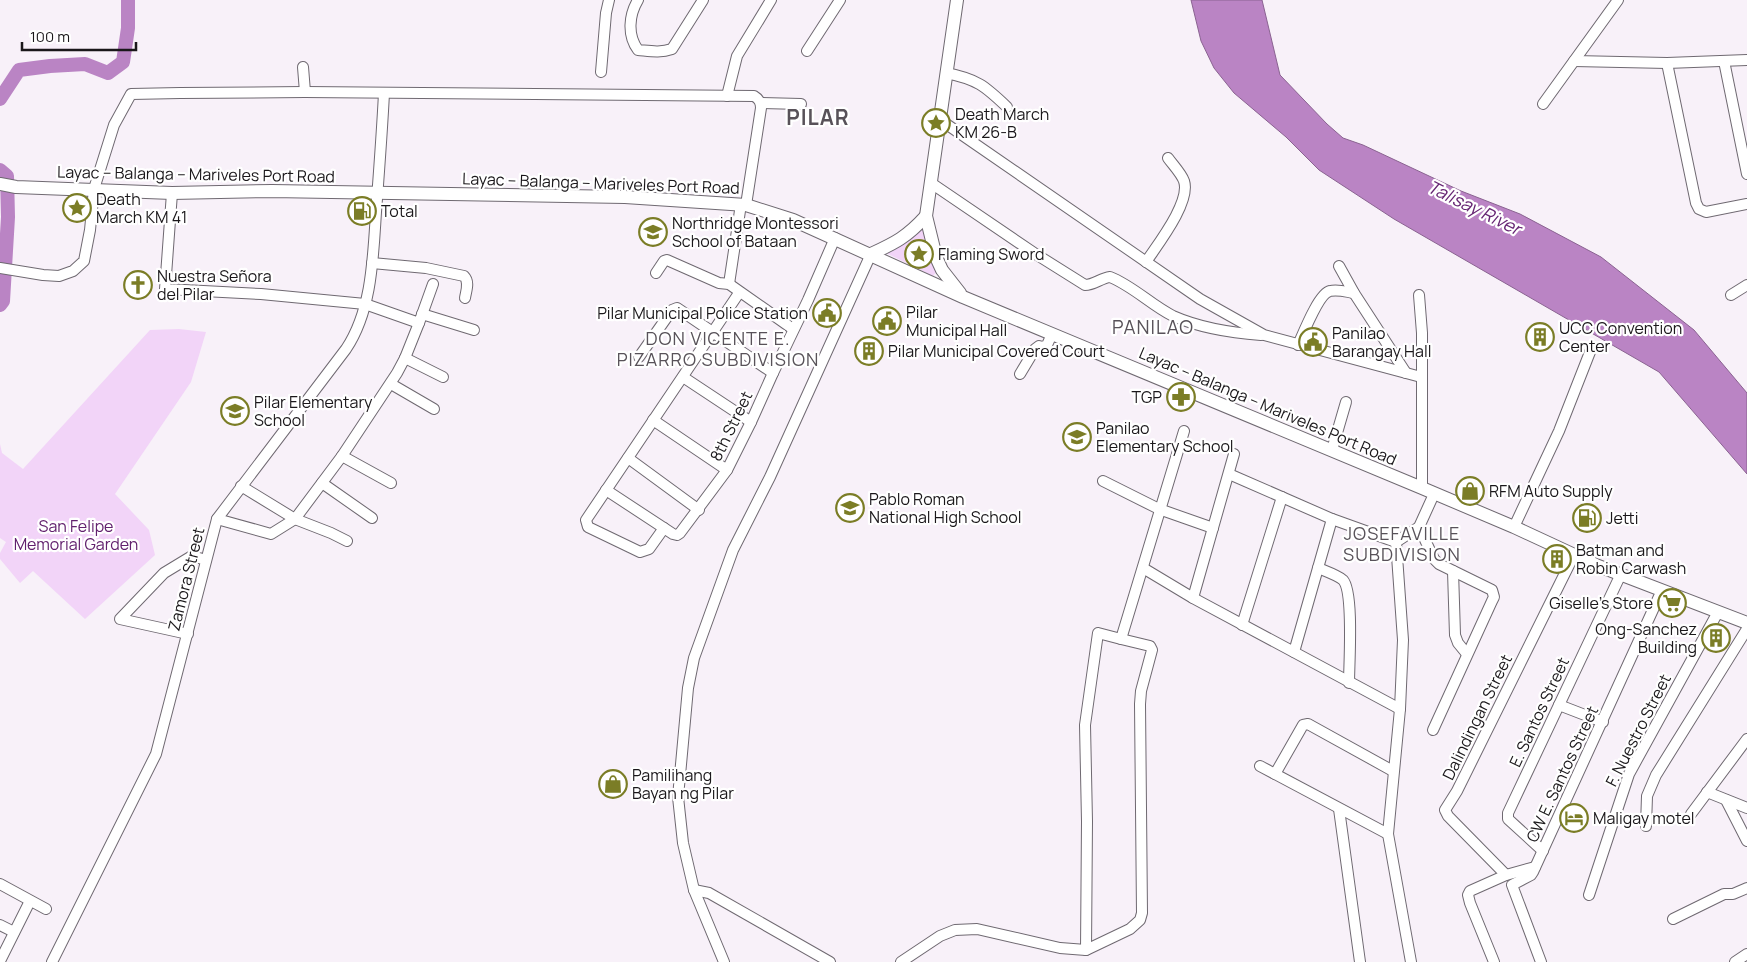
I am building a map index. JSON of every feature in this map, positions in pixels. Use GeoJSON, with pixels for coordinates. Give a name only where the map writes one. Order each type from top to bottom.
{"type":"FeatureCollection","features":[{"type":"Feature","properties":{"kind":"main road"},"geometry":{"type":"LineString","coordinates":[[957,0],[926,216],[932,246],[942,270],[954,288],[963,297]]}},
{"type":"Feature","properties":{"kind":"main road","name":"Layac – Balanga – Mariveles Port Road"},"geometry":{"type":"LineString","coordinates":[[0,184],[16,187],[172,193],[272,191],[625,197],[744,204],[790,219],[835,238],[963,297],[1514,527],[1620,576],[1747,623]]}},
{"type":"Feature","properties":{"kind":"main road"},"geometry":{"type":"LineString","coordinates":[[871,254],[899,242],[914,230],[926,216]]}},
{"type":"Feature","properties":{"kind":"street"},"geometry":{"type":"LineString","coordinates":[[601,72],[606,13],[609,0]]}},
{"type":"Feature","properties":{"kind":"street"},"geometry":{"type":"LineString","coordinates":[[638,0],[634,6],[630,32],[634,45],[638,50],[654,52],[672,48],[703,0]]}},
{"type":"Feature","properties":{"kind":"street"},"geometry":{"type":"LineString","coordinates":[[727,96],[737,56],[771,0]]}},
{"type":"Feature","properties":{"kind":"street"},"geometry":{"type":"LineString","coordinates":[[807,51],[840,0]]}},
{"type":"Feature","properties":{"kind":"street"},"geometry":{"type":"LineString","coordinates":[[1543,104],[1618,0]]}},
{"type":"Feature","properties":{"kind":"street"},"geometry":{"type":"LineString","coordinates":[[1574,61],[1667,63],[1747,60]]}},
{"type":"Feature","properties":{"kind":"street"},"geometry":{"type":"LineString","coordinates":[[1724,61],[1747,174]]}},
{"type":"Feature","properties":{"kind":"street"},"geometry":{"type":"LineString","coordinates":[[1667,63],[1696,204],[1699,209],[1706,212],[1747,204]]}},
{"type":"Feature","properties":{"kind":"street"},"geometry":{"type":"LineString","coordinates":[[303,67],[305,92]]}},
{"type":"Feature","properties":{"kind":"street"},"geometry":{"type":"LineString","coordinates":[[946,73],[961,76],[982,84],[1007,107]]}},
{"type":"Feature","properties":{"kind":"street"},"geometry":{"type":"LineString","coordinates":[[0,268],[59,276],[73,271],[84,260],[90,230],[94,190],[114,125],[131,94],[305,92],[754,96],[761,103],[802,104]]}},
{"type":"Feature","properties":{"kind":"street","name":"Zamora Street"},"geometry":{"type":"LineString","coordinates":[[52,962],[156,754],[217,519],[346,350],[359,326],[372,263],[384,93]]}},
{"type":"Feature","properties":{"kind":"street"},"geometry":{"type":"LineString","coordinates":[[729,284],[761,103]]}},
{"type":"Feature","properties":{"kind":"street"},"geometry":{"type":"LineString","coordinates":[[939,119],[1200,299],[1264,335]]}},
{"type":"Feature","properties":{"kind":"street"},"geometry":{"type":"LineString","coordinates":[[1146,262],[1179,210],[1185,196],[1184,181],[1168,158]]}},
{"type":"Feature","properties":{"kind":"street"},"geometry":{"type":"LineString","coordinates":[[931,183],[1034,254],[1085,285],[1091,285],[1104,277],[1110,277],[1174,316],[1216,328],[1264,335],[1421,377]]}},
{"type":"Feature","properties":{"kind":"street"},"geometry":{"type":"LineString","coordinates":[[172,193],[165,289],[261,294],[365,304],[474,330]]}},
{"type":"Feature","properties":{"kind":"street","name":"8th Street"},"geometry":{"type":"LineString","coordinates":[[664,528],[677,535],[699,510],[727,470],[808,300],[835,238]]}},
{"type":"Feature","properties":{"kind":"street"},"geometry":{"type":"LineString","coordinates":[[724,962],[694,890],[683,843],[678,797],[688,688],[694,658],[732,550],[770,477],[871,254]]}},
{"type":"Feature","properties":{"kind":"street"},"geometry":{"type":"LineString","coordinates":[[656,273],[664,261],[670,261],[719,283],[729,284],[793,330]]}},
{"type":"Feature","properties":{"kind":"street"},"geometry":{"type":"LineString","coordinates":[[372,263],[426,268],[464,276],[468,284],[465,298]]}},
{"type":"Feature","properties":{"kind":"street"},"geometry":{"type":"LineString","coordinates":[[1339,266],[1354,293],[1406,373]]}},
{"type":"Feature","properties":{"kind":"street"},"geometry":{"type":"LineString","coordinates":[[217,519],[271,534],[295,519],[342,456],[391,384],[405,358],[433,284]]}},
{"type":"Feature","properties":{"kind":"street"},"geometry":{"type":"LineString","coordinates":[[1731,295],[1747,285]]}},
{"type":"Feature","properties":{"kind":"street"},"geometry":{"type":"LineString","coordinates":[[1298,345],[1324,294],[1329,291],[1354,293]]}},
{"type":"Feature","properties":{"kind":"street"},"geometry":{"type":"LineString","coordinates":[[606,490],[664,528],[649,549],[640,552],[588,526],[586,520],[606,490],[628,458],[653,420],[740,293]]}},
{"type":"Feature","properties":{"kind":"street"},"geometry":{"type":"LineString","coordinates":[[1419,295],[1422,333],[1421,377],[1428,491],[1419,527],[1434,559],[1439,564],[1492,590],[1494,594],[1433,730]]}},
{"type":"Feature","properties":{"kind":"street"},"geometry":{"type":"LineString","coordinates":[[639,357],[672,310],[677,308],[773,373]]}},
{"type":"Feature","properties":{"kind":"street"},"geometry":{"type":"LineString","coordinates":[[1020,374],[1035,348],[1047,345],[1052,334]]}},
{"type":"Feature","properties":{"kind":"street"},"geometry":{"type":"LineString","coordinates":[[1514,527],[1559,431],[1590,352]]}},
{"type":"Feature","properties":{"kind":"street"},"geometry":{"type":"LineString","coordinates":[[405,358],[443,377]]}},
{"type":"Feature","properties":{"kind":"street"},"geometry":{"type":"LineString","coordinates":[[683,377],[751,422]]}},
{"type":"Feature","properties":{"kind":"street"},"geometry":{"type":"LineString","coordinates":[[391,384],[434,408]]}},
{"type":"Feature","properties":{"kind":"street"},"geometry":{"type":"LineString","coordinates":[[1332,450],[1346,402]]}},
{"type":"Feature","properties":{"kind":"street"},"geometry":{"type":"LineString","coordinates":[[653,420],[727,470]]}},
{"type":"Feature","properties":{"kind":"street"},"geometry":{"type":"LineString","coordinates":[[1121,638],[1184,431]]}},
{"type":"Feature","properties":{"kind":"street"},"geometry":{"type":"LineString","coordinates":[[1194,598],[1234,454]]}},
{"type":"Feature","properties":{"kind":"street"},"geometry":{"type":"LineString","coordinates":[[342,456],[390,483]]}},
{"type":"Feature","properties":{"kind":"street"},"geometry":{"type":"LineString","coordinates":[[628,458],[699,510]]}},
{"type":"Feature","properties":{"kind":"street"},"geometry":{"type":"LineString","coordinates":[[1229,474],[1332,519],[1396,542]]}},
{"type":"Feature","properties":{"kind":"street"},"geometry":{"type":"LineString","coordinates":[[1103,481],[1160,509],[1213,528]]}},
{"type":"Feature","properties":{"kind":"street"},"geometry":{"type":"LineString","coordinates":[[322,483],[372,518]]}},
{"type":"Feature","properties":{"kind":"street"},"geometry":{"type":"LineString","coordinates":[[241,486],[295,519],[332,533],[347,541]]}},
{"type":"Feature","properties":{"kind":"street"},"geometry":{"type":"LineString","coordinates":[[1242,625],[1282,497]]}},
{"type":"Feature","properties":{"kind":"street"},"geometry":{"type":"LineString","coordinates":[[1294,652],[1332,519]]}},
{"type":"Feature","properties":{"kind":"street"},"geometry":{"type":"LineString","coordinates":[[1396,542],[1419,527]]}},
{"type":"Feature","properties":{"kind":"street"},"geometry":{"type":"LineString","coordinates":[[1396,542],[1403,640],[1400,709],[1388,834],[1411,962]]}},
{"type":"Feature","properties":{"kind":"street","name":"Dalindingan Street"},"geometry":{"type":"LineString","coordinates":[[1506,875],[1448,816],[1445,810],[1457,791],[1574,555]]}},
{"type":"Feature","properties":{"kind":"street"},"geometry":{"type":"LineString","coordinates":[[188,634],[120,619],[164,574],[192,556],[206,560]]}},
{"type":"Feature","properties":{"kind":"street"},"geometry":{"type":"LineString","coordinates":[[1143,568],[1242,625],[1400,709]]}},
{"type":"Feature","properties":{"kind":"street"},"geometry":{"type":"LineString","coordinates":[[1318,568],[1341,579],[1346,588],[1350,622],[1349,683]]}},
{"type":"Feature","properties":{"kind":"street"},"geometry":{"type":"LineString","coordinates":[[1453,571],[1456,639],[1467,654]]}},
{"type":"Feature","properties":{"kind":"street","name":"E. Santos Street"},"geometry":{"type":"LineString","coordinates":[[1543,851],[1508,819],[1508,813],[1620,576]]}},
{"type":"Feature","properties":{"kind":"street","name":"CW E. Santos Street"},"geometry":{"type":"LineString","coordinates":[[1541,962],[1512,885],[1531,875],[1603,722],[1662,590]]}},
{"type":"Feature","properties":{"kind":"street","name":"F. Nuestro Street"},"geometry":{"type":"LineString","coordinates":[[1589,895],[1628,774],[1718,612]]}},
{"type":"Feature","properties":{"kind":"street"},"geometry":{"type":"LineString","coordinates":[[1646,826],[1647,796],[1656,775],[1747,629]]}},
{"type":"Feature","properties":{"kind":"street"},"geometry":{"type":"LineString","coordinates":[[901,962],[940,936],[955,930],[976,929],[1060,948],[1086,950],[1130,929],[1140,920],[1142,913],[1140,704],[1141,692],[1152,650],[1150,646],[1145,644],[1098,633],[1084,725],[1087,821],[1086,950]]}},
{"type":"Feature","properties":{"kind":"street"},"geometry":{"type":"LineString","coordinates":[[1559,705],[1603,722]]}},
{"type":"Feature","properties":{"kind":"street"},"geometry":{"type":"LineString","coordinates":[[1275,774],[1305,724],[1393,771]]}},
{"type":"Feature","properties":{"kind":"street"},"geometry":{"type":"LineString","coordinates":[[1691,814],[1707,792],[1743,751],[1747,739]]}},
{"type":"Feature","properties":{"kind":"street"},"geometry":{"type":"LineString","coordinates":[[1260,766],[1388,834]]}},
{"type":"Feature","properties":{"kind":"street"},"geometry":{"type":"LineString","coordinates":[[1707,792],[1747,808]]}},
{"type":"Feature","properties":{"kind":"street"},"geometry":{"type":"LineString","coordinates":[[1726,800],[1747,841]]}},
{"type":"Feature","properties":{"kind":"street"},"geometry":{"type":"LineString","coordinates":[[1339,809],[1360,962]]}},
{"type":"Feature","properties":{"kind":"street"},"geometry":{"type":"LineString","coordinates":[[1494,962],[1468,895],[1470,891],[1506,875],[1535,867]]}},
{"type":"Feature","properties":{"kind":"street"},"geometry":{"type":"LineString","coordinates":[[0,884],[46,909]]}},
{"type":"Feature","properties":{"kind":"street"},"geometry":{"type":"LineString","coordinates":[[1673,919],[1724,894],[1733,894],[1747,888]]}},
{"type":"Feature","properties":{"kind":"street"},"geometry":{"type":"LineString","coordinates":[[694,890],[709,893],[830,962]]}},
{"type":"Feature","properties":{"kind":"street"},"geometry":{"type":"LineString","coordinates":[[0,961],[30,901]]}},
{"type":"Feature","properties":{"kind":"street"},"geometry":{"type":"LineString","coordinates":[[0,925],[14,932]]}},
{"type":"Feature","properties":{"kind":"green space"},"geometry":{"type":"Polygon","coordinates":[[[924,223],[937,271],[933,276],[884,252],[910,241],[924,223]]]}},
{"type":"Feature","properties":{"kind":"green space","name":"San Felipe Memorial Garden"},"geometry":{"type":"Polygon","coordinates":[[[179,329],[206,332],[191,382],[115,494],[149,530],[155,555],[85,619],[33,571],[20,583],[0,559],[0,553],[6,542],[0,538],[0,444],[2,453],[23,469],[150,330],[179,329]]]}},
{"type":"Feature","properties":{"kind":"water","name":"Talisay River"},"geometry":{"type":"Polygon","coordinates":[[[1191,0],[1262,0],[1280,75],[1343,138],[1363,145],[1461,191],[1520,214],[1601,257],[1694,330],[1747,393],[1747,474],[1659,372],[1394,219],[1319,170],[1286,137],[1234,93],[1214,68],[1201,41],[1191,0]]]}},
{"type":"Feature","properties":{"kind":"waterway"},"geometry":{"type":"LineString","coordinates":[[0,99],[19,70],[85,64],[108,73],[123,62],[128,28],[128,0]]}},
{"type":"Feature","properties":{"kind":"waterway"},"geometry":{"type":"LineString","coordinates":[[0,170],[7,176],[8,217],[3,301],[0,305]]}},
{"type":"Feature","properties":{"kind":"place","name":"Death March KM 26-B"},"geometry":{"type":"Point","coordinates":[936,123]}},
{"type":"Feature","properties":{"kind":"place","name":"Death March KM 41"},"geometry":{"type":"Point","coordinates":[77,208]}},
{"type":"Feature","properties":{"kind":"place","name":"Total"},"geometry":{"type":"Point","coordinates":[362,211]}},
{"type":"Feature","properties":{"kind":"place","name":"Northridge Montessori School of Bataan"},"geometry":{"type":"Point","coordinates":[653,232]}},
{"type":"Feature","properties":{"kind":"place","name":"Flaming Sword"},"geometry":{"type":"Point","coordinates":[919,254]}},
{"type":"Feature","properties":{"kind":"place","name":"Nuestra Señora del Pilar"},"geometry":{"type":"Point","coordinates":[138,285]}},
{"type":"Feature","properties":{"kind":"place","name":"Pilar Municipal Police Station"},"geometry":{"type":"Point","coordinates":[827,313]}},
{"type":"Feature","properties":{"kind":"place","name":"Pilar Municipal Hall"},"geometry":{"type":"Point","coordinates":[887,321]}},
{"type":"Feature","properties":{"kind":"place","name":"UCC Convention Center"},"geometry":{"type":"Point","coordinates":[1540,337]}},
{"type":"Feature","properties":{"kind":"place","name":"Panilao Barangay Hall"},"geometry":{"type":"Point","coordinates":[1313,342]}},
{"type":"Feature","properties":{"kind":"place","name":"Pilar Municipal Covered Court"},"geometry":{"type":"Point","coordinates":[869,351]}},
{"type":"Feature","properties":{"kind":"place","name":"TGP"},"geometry":{"type":"Point","coordinates":[1181,397]}},
{"type":"Feature","properties":{"kind":"place","name":"Pilar Elementary School"},"geometry":{"type":"Point","coordinates":[235,411]}},
{"type":"Feature","properties":{"kind":"place","name":"Panilao Elementary School"},"geometry":{"type":"Point","coordinates":[1077,437]}},
{"type":"Feature","properties":{"kind":"place","name":"RFM Auto Supply"},"geometry":{"type":"Point","coordinates":[1470,491]}},
{"type":"Feature","properties":{"kind":"place","name":"Pablo Roman National High School"},"geometry":{"type":"Point","coordinates":[850,508]}},
{"type":"Feature","properties":{"kind":"place","name":"Jetti"},"geometry":{"type":"Point","coordinates":[1587,518]}},
{"type":"Feature","properties":{"kind":"place","name":"Batman and Robin Carwash"},"geometry":{"type":"Point","coordinates":[1557,559]}},
{"type":"Feature","properties":{"kind":"place","name":"Giselle's Store"},"geometry":{"type":"Point","coordinates":[1672,603]}},
{"type":"Feature","properties":{"kind":"place","name":"Ong-Sanchez Building"},"geometry":{"type":"Point","coordinates":[1716,638]}},
{"type":"Feature","properties":{"kind":"place","name":"Pamilihang Bayan ng Pilar"},"geometry":{"type":"Point","coordinates":[613,784]}},
{"type":"Feature","properties":{"kind":"place","name":"Maligay motel"},"geometry":{"type":"Point","coordinates":[1574,818]}},
{"type":"Feature","properties":{"kind":"district","name":"PILAR"},"geometry":{"type":"Point","coordinates":[818,118]}},
{"type":"Feature","properties":{"kind":"district","name":"PANILAO"},"geometry":{"type":"Point","coordinates":[1153,327]}},
{"type":"Feature","properties":{"kind":"district","name":"DON VICENTE E. PIZARRO SUBDIVISION"},"geometry":{"type":"Point","coordinates":[718,349]}},
{"type":"Feature","properties":{"kind":"district","name":"JOSEFAVILLE SUBDIVISION"},"geometry":{"type":"Point","coordinates":[1402,544]}}]}
